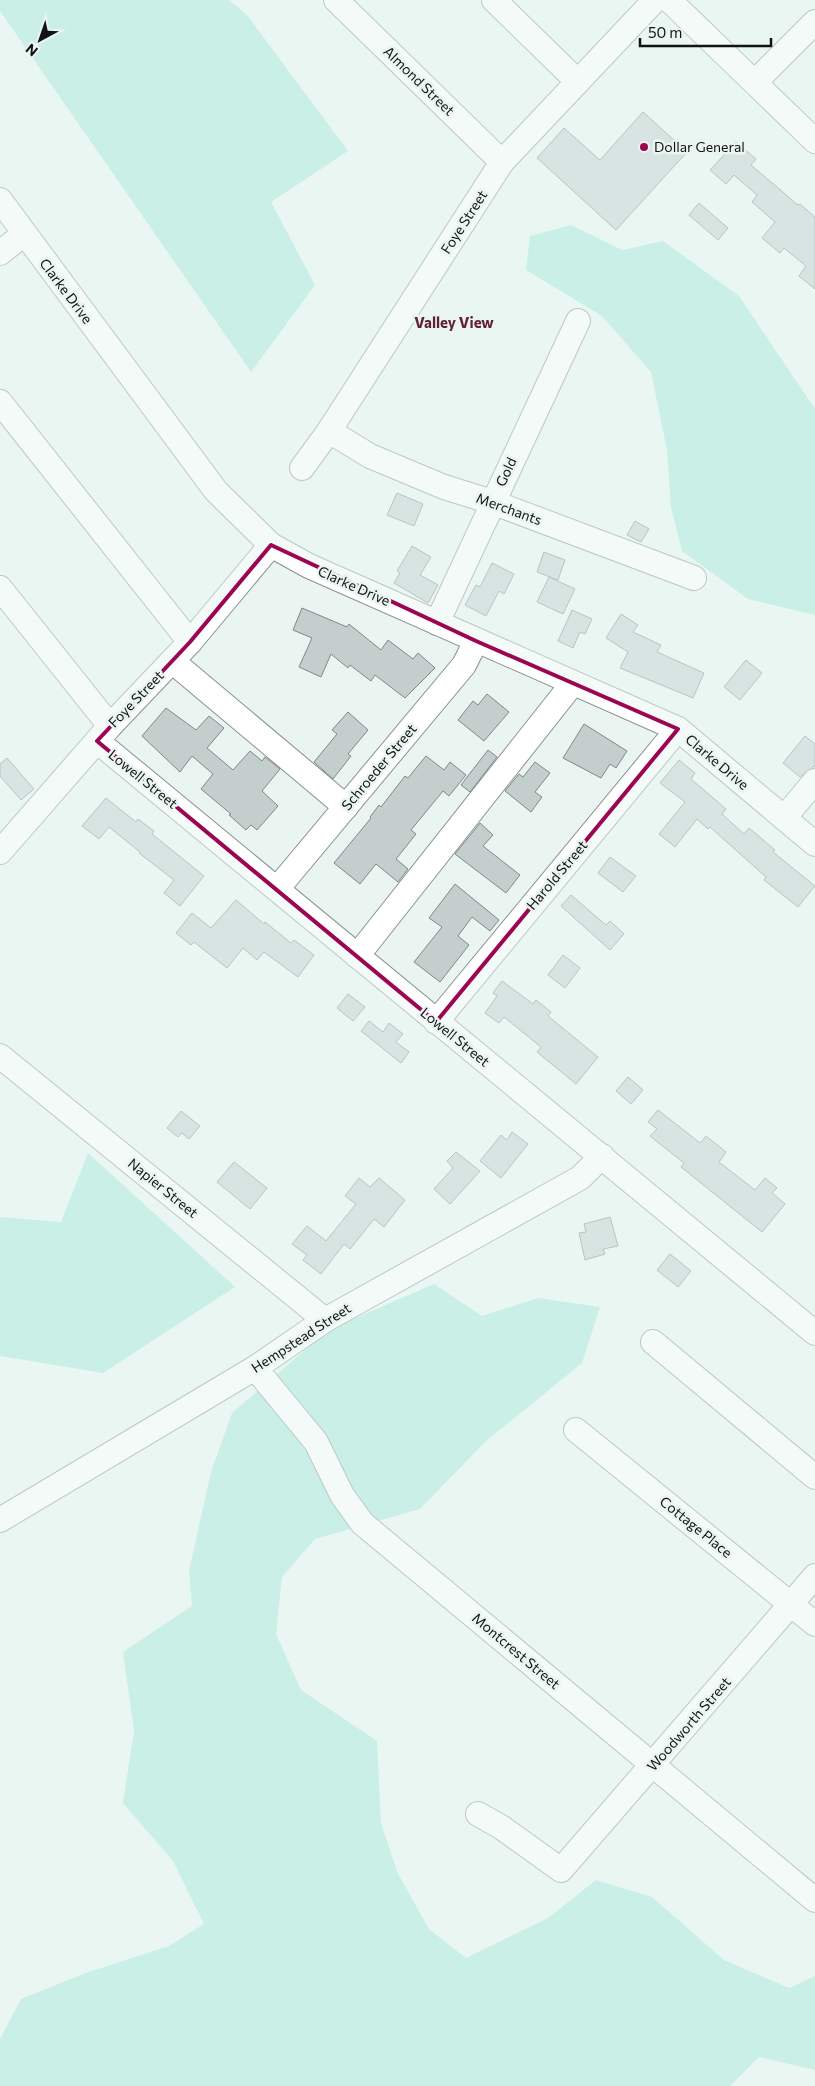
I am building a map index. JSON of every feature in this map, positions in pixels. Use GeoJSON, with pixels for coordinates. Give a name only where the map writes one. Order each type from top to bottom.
{"type":"FeatureCollection","features":[{"type":"Feature","properties":{"kind":"street","name":"Almond Street"},"geometry":{"type":"LineString","coordinates":[[336,0],[502,162]]}},
{"type":"Feature","properties":{"kind":"street"},"geometry":{"type":"LineString","coordinates":[[494,0],[578,82]]}},
{"type":"Feature","properties":{"kind":"street","name":"Foye Street"},"geometry":{"type":"LineString","coordinates":[[302,468],[329,431],[502,162],[655,0]]}},
{"type":"Feature","properties":{"kind":"street"},"geometry":{"type":"LineString","coordinates":[[669,0],[815,141]]}},
{"type":"Feature","properties":{"kind":"street"},"geometry":{"type":"LineString","coordinates":[[755,82],[815,22]]}},
{"type":"Feature","properties":{"kind":"street","name":"Clarke Drive"},"geometry":{"type":"LineString","coordinates":[[0,200],[216,491],[271,544],[309,566],[678,729],[815,844]]}},
{"type":"Feature","properties":{"kind":"street"},"geometry":{"type":"LineString","coordinates":[[0,253],[24,234]]}},
{"type":"Feature","properties":{"kind":"street","name":"Gold"},"geometry":{"type":"LineString","coordinates":[[437,623],[578,320]]}},
{"type":"Feature","properties":{"kind":"street"},"geometry":{"type":"LineString","coordinates":[[0,402],[190,642]]}},
{"type":"Feature","properties":{"kind":"street","name":"Merchants"},"geometry":{"type":"LineString","coordinates":[[329,431],[370,456],[444,487],[492,502],[694,578]]}},
{"type":"Feature","properties":{"kind":"street","name":"Foye Street"},"geometry":{"type":"LineString","coordinates":[[0,852],[103,733],[190,642],[271,544]]}},
{"type":"Feature","properties":{"kind":"street","name":"Lowell Street"},"geometry":{"type":"LineString","coordinates":[[0,588],[103,733],[277,889],[815,1333]]}},
{"type":"Feature","properties":{"kind":"street","name":"Schroeder Street"},"geometry":{"type":"LineString","coordinates":[[277,889],[464,665],[476,641]]}},
{"type":"Feature","properties":{"kind":"street"},"geometry":{"type":"LineString","coordinates":[[172,661],[346,807]]}},
{"type":"Feature","properties":{"kind":"street"},"geometry":{"type":"LineString","coordinates":[[357,956],[573,683]]}},
{"type":"Feature","properties":{"kind":"street","name":"Harold Street"},"geometry":{"type":"LineString","coordinates":[[436,1022],[678,729]]}},
{"type":"Feature","properties":{"kind":"street"},"geometry":{"type":"LineString","coordinates":[[784,818],[815,781]]}},
{"type":"Feature","properties":{"kind":"street","name":"Napier Street"},"geometry":{"type":"LineString","coordinates":[[0,1056],[325,1320]]}},
{"type":"Feature","properties":{"kind":"street","name":"Hempstead Street"},"geometry":{"type":"LineString","coordinates":[[0,1520],[255,1368],[325,1320],[580,1178],[602,1156]]}},
{"type":"Feature","properties":{"kind":"street"},"geometry":{"type":"LineString","coordinates":[[653,1342],[815,1476]]}},
{"type":"Feature","properties":{"kind":"street","name":"Montcrest Street"},"geometry":{"type":"LineString","coordinates":[[255,1368],[316,1442],[342,1495],[362,1523],[815,1900]]}},
{"type":"Feature","properties":{"kind":"street","name":"Cottage Place"},"geometry":{"type":"LineString","coordinates":[[576,1430],[815,1624]]}},
{"type":"Feature","properties":{"kind":"street","name":"Woodworth Street"},"geometry":{"type":"LineString","coordinates":[[478,1814],[501,1827],[561,1870],[815,1576]]}},
{"type":"Feature","properties":{"kind":"highlighted area"},"geometry":{"type":"Polygon","coordinates":[[[271,545],[476,641],[678,729],[436,1022],[97,741],[190,642],[271,545]]]}},
{"type":"Feature","properties":{"kind":"green space"},"geometry":{"type":"Polygon","coordinates":[[[0,0],[229,0],[247,15],[348,151],[271,202],[315,285],[251,372],[0,11],[0,0]]]}},
{"type":"Feature","properties":{"kind":"green space"},"geometry":{"type":"Polygon","coordinates":[[[571,225],[622,250],[663,241],[739,296],[815,409],[815,615],[748,599],[682,551],[671,507],[667,450],[651,372],[602,316],[526,270],[530,236],[571,225]]]}},
{"type":"Feature","properties":{"kind":"green space"},"geometry":{"type":"Polygon","coordinates":[[[88,1153],[235,1287],[103,1373],[0,1356],[0,1217],[61,1222],[88,1153]]]}},
{"type":"Feature","properties":{"kind":"green space"},"geometry":{"type":"Polygon","coordinates":[[[434,1284],[482,1316],[538,1298],[600,1307],[582,1363],[486,1441],[420,1509],[315,1539],[282,1577],[276,1634],[301,1690],[377,1741],[381,1823],[398,1874],[429,1929],[466,1958],[548,1918],[596,1880],[652,1897],[724,1960],[789,1988],[815,1976],[815,2070],[759,2057],[730,2086],[0,2086],[0,2039],[21,1999],[86,1973],[169,1946],[204,1924],[173,1861],[123,1803],[134,1731],[123,1652],[192,1606],[189,1571],[211,1472],[232,1413],[328,1330],[434,1284]]]}},
{"type":"Feature","properties":{"kind":"building"},"geometry":{"type":"Polygon","coordinates":[[[643,112],[687,152],[616,230],[537,158],[564,128],[600,160],[643,112]]]}},
{"type":"Feature","properties":{"kind":"building"},"geometry":{"type":"Polygon","coordinates":[[[736,142],[756,159],[751,165],[815,217],[815,289],[799,276],[806,266],[784,248],[780,253],[762,238],[775,222],[752,202],[757,195],[734,175],[726,184],[710,170],[736,142]]]}},
{"type":"Feature","properties":{"kind":"building"},"geometry":{"type":"Polygon","coordinates":[[[699,203],[728,228],[718,240],[689,215],[699,203]]]}},
{"type":"Feature","properties":{"kind":"building"},"geometry":{"type":"Polygon","coordinates":[[[397,493],[423,504],[414,526],[387,515],[397,493]]]}},
{"type":"Feature","properties":{"kind":"building"},"geometry":{"type":"Polygon","coordinates":[[[635,521],[649,529],[641,542],[627,535],[635,521]]]}},
{"type":"Feature","properties":{"kind":"building"},"geometry":{"type":"Polygon","coordinates":[[[412,546],[431,557],[420,575],[438,585],[428,603],[394,583],[400,573],[397,571],[412,546]]]}},
{"type":"Feature","properties":{"kind":"building"},"geometry":{"type":"Polygon","coordinates":[[[544,552],[565,560],[558,580],[537,572],[544,552]]]}},
{"type":"Feature","properties":{"kind":"building"},"geometry":{"type":"Polygon","coordinates":[[[492,563],[514,574],[504,594],[499,591],[486,616],[465,605],[476,585],[480,587],[492,563]]]}},
{"type":"Feature","properties":{"kind":"building"},"geometry":{"type":"Polygon","coordinates":[[[549,577],[575,589],[563,614],[537,602],[549,577]]]}},
{"type":"Feature","properties":{"kind":"building"},"geometry":{"type":"Polygon","coordinates":[[[302,608],[347,627],[349,624],[381,650],[388,640],[413,659],[418,653],[435,668],[405,698],[375,675],[371,681],[350,665],[348,668],[331,654],[321,677],[299,667],[312,638],[293,630],[302,608]]]}},
{"type":"Feature","properties":{"kind":"building"},"geometry":{"type":"Polygon","coordinates":[[[572,610],[592,619],[585,634],[580,632],[573,648],[558,641],[572,610]]]}},
{"type":"Feature","properties":{"kind":"building"},"geometry":{"type":"Polygon","coordinates":[[[621,614],[638,625],[633,632],[661,645],[657,652],[704,673],[693,698],[620,668],[628,652],[606,638],[621,614]]]}},
{"type":"Feature","properties":{"kind":"building"},"geometry":{"type":"Polygon","coordinates":[[[746,660],[762,673],[740,700],[724,687],[746,660]]]}},
{"type":"Feature","properties":{"kind":"building"},"geometry":{"type":"Polygon","coordinates":[[[487,694],[509,712],[484,741],[458,720],[473,701],[478,705],[487,694]]]}},
{"type":"Feature","properties":{"kind":"building"},"geometry":{"type":"Polygon","coordinates":[[[166,708],[196,730],[209,716],[224,728],[207,748],[233,770],[250,751],[262,761],[265,757],[280,769],[262,791],[278,806],[257,830],[251,825],[246,830],[229,815],[231,814],[201,789],[213,774],[192,756],[180,772],[142,736],[166,708]]]}},
{"type":"Feature","properties":{"kind":"building"},"geometry":{"type":"Polygon","coordinates":[[[348,712],[368,730],[348,754],[351,756],[333,779],[314,762],[337,734],[332,730],[348,712]]]}},
{"type":"Feature","properties":{"kind":"building"},"geometry":{"type":"Polygon","coordinates":[[[584,724],[627,751],[616,768],[610,764],[601,778],[563,758],[584,724]]]}},
{"type":"Feature","properties":{"kind":"building"},"geometry":{"type":"Polygon","coordinates":[[[805,736],[815,744],[815,766],[800,777],[783,763],[805,736]]]}},
{"type":"Feature","properties":{"kind":"building"},"geometry":{"type":"Polygon","coordinates":[[[488,750],[497,757],[470,792],[461,785],[488,750]]]}},
{"type":"Feature","properties":{"kind":"building"},"geometry":{"type":"Polygon","coordinates":[[[426,756],[444,770],[450,762],[466,775],[449,796],[443,791],[411,830],[416,834],[396,859],[408,869],[398,882],[376,864],[360,884],[334,863],[371,818],[379,805],[381,807],[405,776],[408,778],[426,756]]]}},
{"type":"Feature","properties":{"kind":"building"},"geometry":{"type":"Polygon","coordinates":[[[7,758],[34,789],[21,800],[0,776],[0,764],[7,758]]]}},
{"type":"Feature","properties":{"kind":"building"},"geometry":{"type":"Polygon","coordinates":[[[679,760],[695,773],[691,779],[726,809],[722,814],[744,834],[749,828],[775,850],[773,852],[815,886],[798,907],[764,880],[766,877],[710,827],[708,829],[697,819],[675,847],[659,834],[685,802],[660,783],[679,760]]]}},
{"type":"Feature","properties":{"kind":"building"},"geometry":{"type":"Polygon","coordinates":[[[535,762],[550,773],[535,792],[542,797],[531,812],[505,791],[519,774],[523,777],[535,762]]]}},
{"type":"Feature","properties":{"kind":"building"},"geometry":{"type":"Polygon","coordinates":[[[106,798],[136,822],[138,819],[154,831],[152,834],[204,876],[180,906],[164,893],[174,880],[140,852],[109,827],[99,839],[82,826],[106,798]]]}},
{"type":"Feature","properties":{"kind":"building"},"geometry":{"type":"Polygon","coordinates":[[[480,823],[493,835],[483,846],[520,875],[506,893],[455,854],[480,823]]]}},
{"type":"Feature","properties":{"kind":"building"},"geometry":{"type":"Polygon","coordinates":[[[610,857],[636,876],[623,892],[598,873],[610,857]]]}},
{"type":"Feature","properties":{"kind":"building"},"geometry":{"type":"Polygon","coordinates":[[[455,884],[499,920],[490,931],[472,917],[458,936],[469,945],[440,982],[414,962],[442,927],[429,918],[455,884]]]}},
{"type":"Feature","properties":{"kind":"building"},"geometry":{"type":"Polygon","coordinates":[[[571,895],[606,925],[610,921],[624,934],[610,950],[561,906],[571,895]]]}},
{"type":"Feature","properties":{"kind":"building"},"geometry":{"type":"Polygon","coordinates":[[[236,900],[264,924],[265,922],[291,943],[294,940],[314,955],[298,977],[264,952],[257,960],[243,948],[227,968],[194,942],[191,945],[176,933],[192,913],[211,928],[236,900]]]}},
{"type":"Feature","properties":{"kind":"building"},"geometry":{"type":"Polygon","coordinates":[[[563,955],[580,968],[565,988],[548,975],[563,955]]]}},
{"type":"Feature","properties":{"kind":"building"},"geometry":{"type":"Polygon","coordinates":[[[502,981],[533,1004],[536,1000],[551,1012],[548,1016],[598,1057],[576,1084],[537,1052],[541,1047],[504,1017],[499,1023],[485,1013],[497,996],[493,993],[502,981]]]}},
{"type":"Feature","properties":{"kind":"building"},"geometry":{"type":"Polygon","coordinates":[[[348,994],[365,1007],[353,1021],[337,1008],[348,994]]]}},
{"type":"Feature","properties":{"kind":"building"},"geometry":{"type":"Polygon","coordinates":[[[369,1021],[383,1032],[389,1023],[403,1034],[396,1042],[409,1052],[401,1063],[361,1031],[369,1021]]]}},
{"type":"Feature","properties":{"kind":"building"},"geometry":{"type":"Polygon","coordinates":[[[628,1077],[643,1090],[631,1104],[616,1091],[628,1077]]]}},
{"type":"Feature","properties":{"kind":"building"},"geometry":{"type":"Polygon","coordinates":[[[658,1110],[700,1143],[706,1136],[726,1152],[719,1162],[755,1190],[765,1178],[777,1188],[772,1193],[785,1204],[762,1232],[681,1167],[684,1163],[650,1136],[657,1129],[648,1122],[658,1110]]]}},
{"type":"Feature","properties":{"kind":"building"},"geometry":{"type":"Polygon","coordinates":[[[181,1111],[200,1126],[189,1139],[182,1133],[178,1137],[167,1128],[181,1111]]]}},
{"type":"Feature","properties":{"kind":"building"},"geometry":{"type":"Polygon","coordinates":[[[512,1132],[528,1144],[501,1178],[480,1161],[501,1135],[507,1140],[512,1132]]]}},
{"type":"Feature","properties":{"kind":"building"},"geometry":{"type":"Polygon","coordinates":[[[456,1152],[480,1171],[450,1204],[434,1189],[453,1168],[447,1161],[456,1152]]]}},
{"type":"Feature","properties":{"kind":"building"},"geometry":{"type":"Polygon","coordinates":[[[234,1162],[267,1188],[250,1209],[217,1182],[234,1162]]]}},
{"type":"Feature","properties":{"kind":"building"},"geometry":{"type":"Polygon","coordinates":[[[359,1178],[370,1187],[379,1178],[405,1200],[384,1227],[374,1219],[350,1249],[344,1244],[321,1274],[303,1260],[307,1255],[292,1244],[307,1226],[326,1241],[356,1204],[345,1196],[359,1178]]]}},
{"type":"Feature","properties":{"kind":"building"},"geometry":{"type":"Polygon","coordinates":[[[610,1217],[618,1246],[603,1249],[605,1254],[585,1260],[579,1233],[586,1232],[584,1224],[610,1217]]]}},
{"type":"Feature","properties":{"kind":"building"},"geometry":{"type":"Polygon","coordinates":[[[670,1254],[691,1271],[678,1287],[657,1270],[670,1254]]]}},
{"type":"Feature","properties":{"kind":"place","name":"Dollar General"},"geometry":{"type":"Point","coordinates":[644,147]}},
{"type":"Feature","properties":{"kind":"district","name":"Valley View"},"geometry":{"type":"Point","coordinates":[454,323]}}]}
